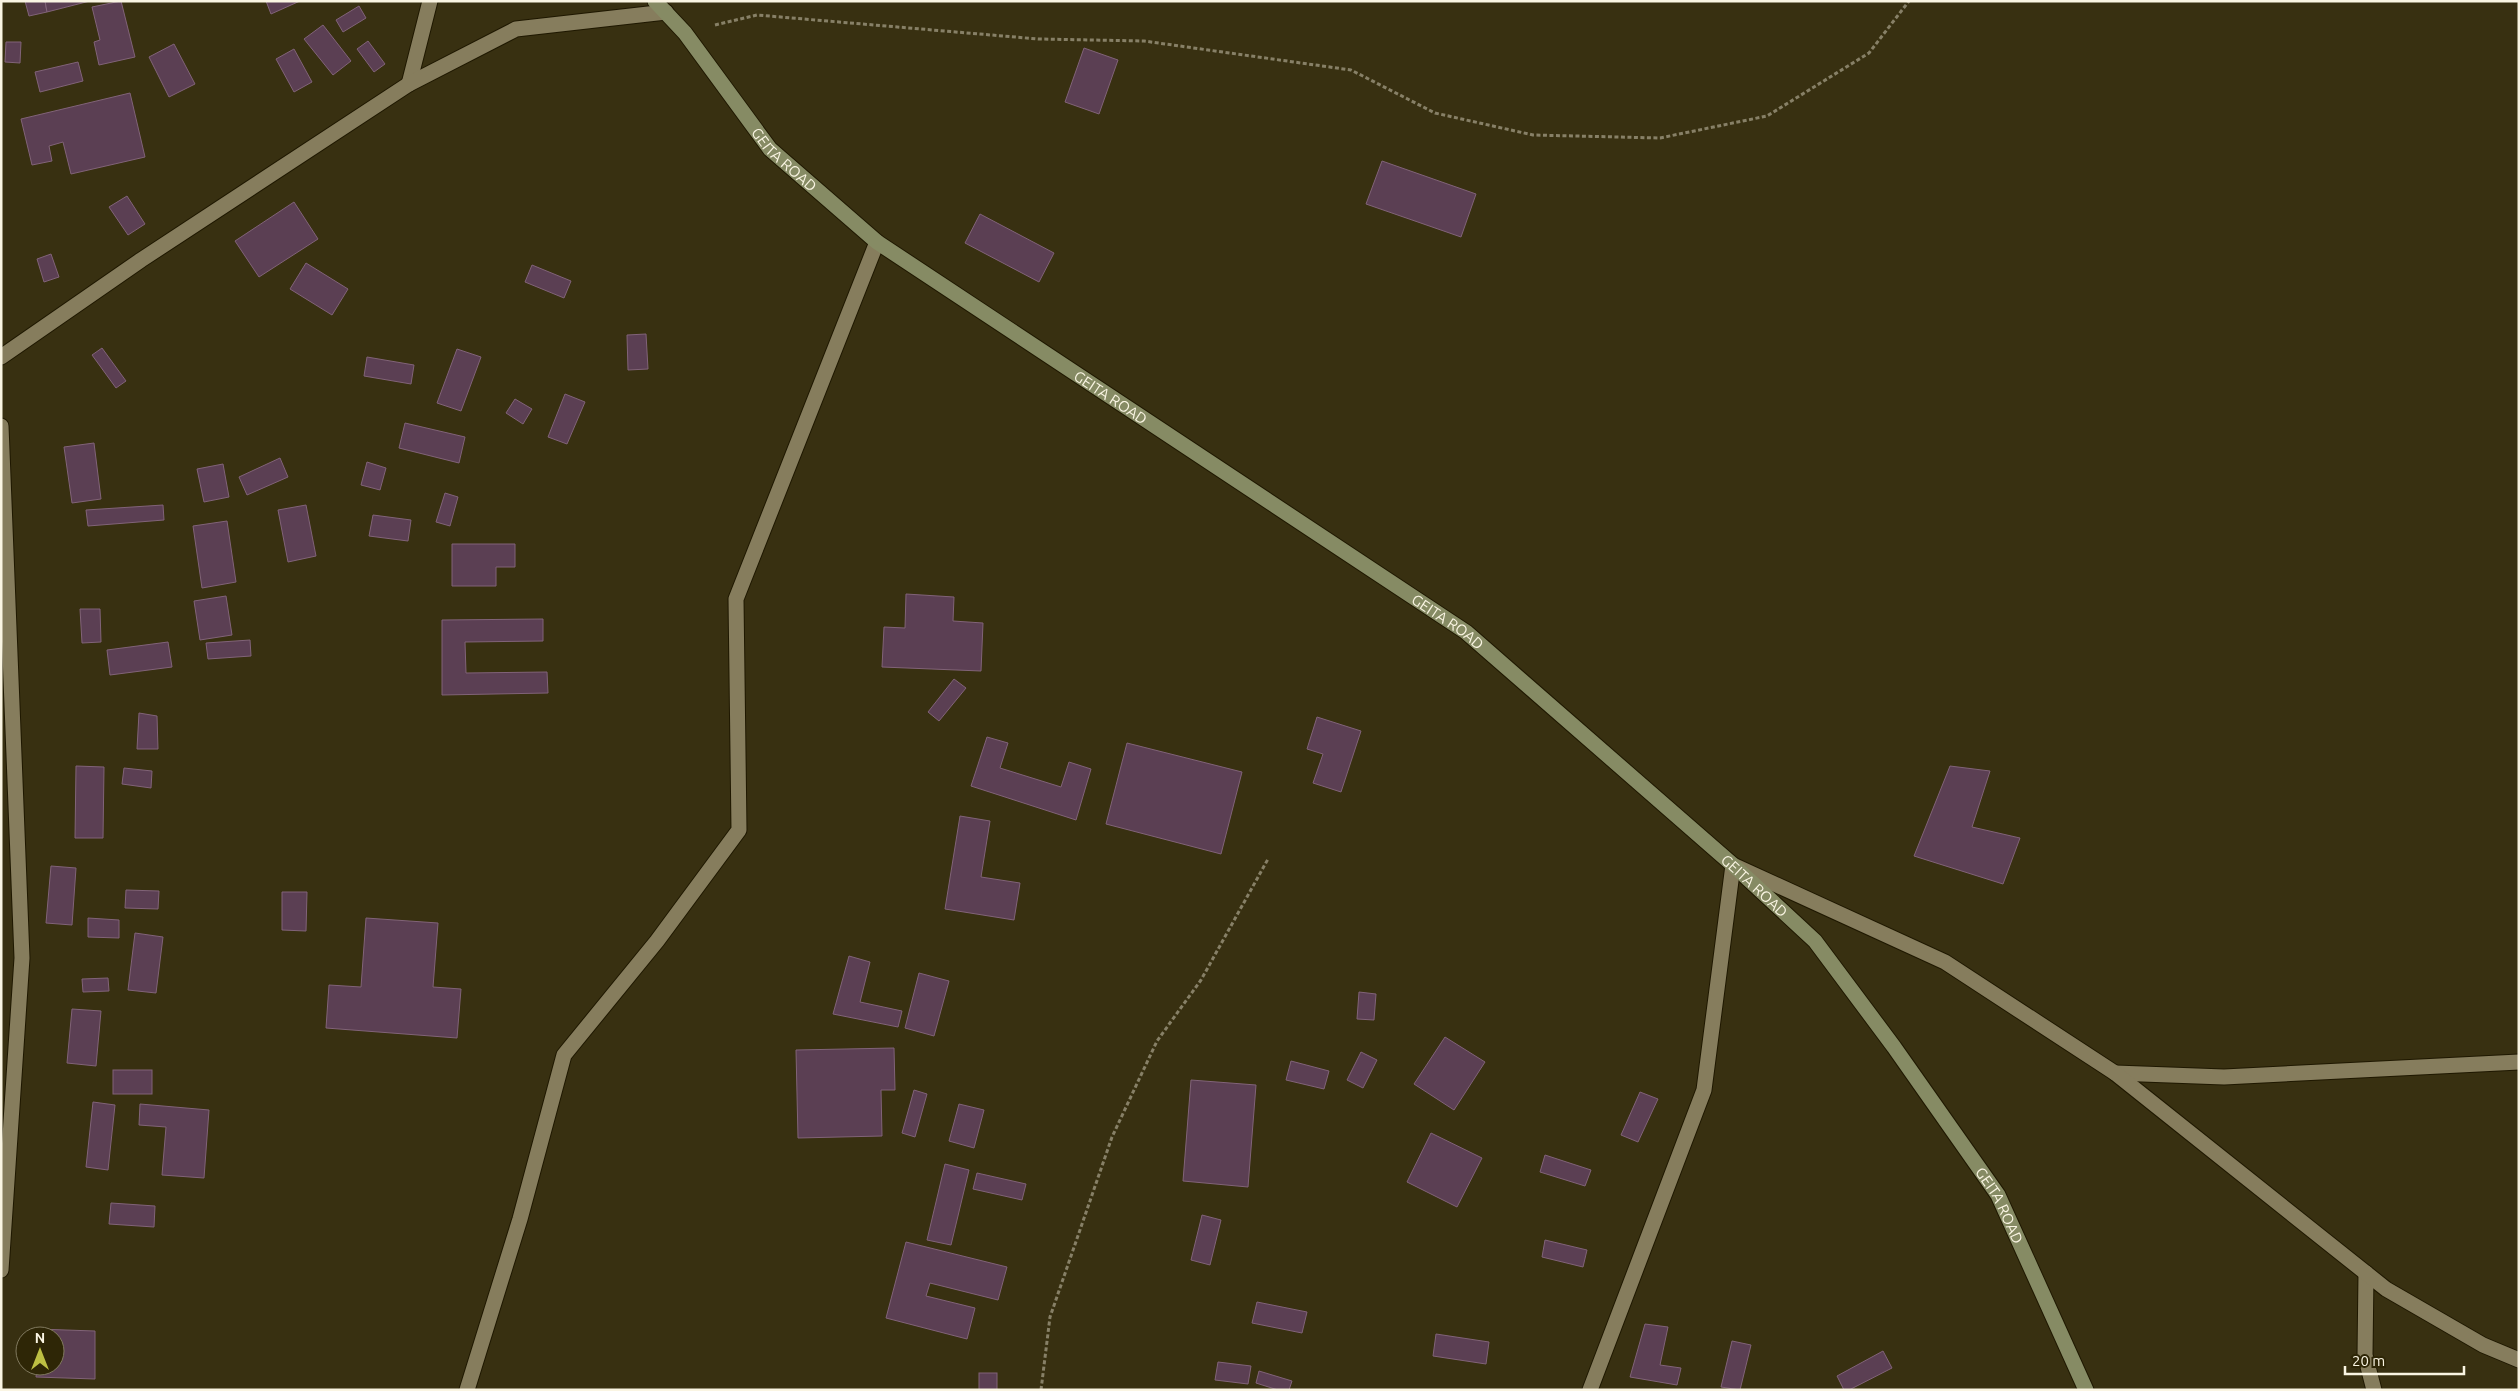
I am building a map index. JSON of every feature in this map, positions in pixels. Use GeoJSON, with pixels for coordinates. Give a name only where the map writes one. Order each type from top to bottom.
{"type":"FeatureCollection","features":[{"type":"Feature","properties":{"kind":"main road","name":"GEITA ROAD"},"geometry":{"type":"LineString","coordinates":[[660,7],[685,33],[770,149],[876,242],[1466,632],[1733,865],[1815,941],[1894,1047],[1998,1195],[2086,1390]]}},
{"type":"Feature","properties":{"kind":"street"},"geometry":{"type":"LineString","coordinates":[[409,84],[430,1]]}},
{"type":"Feature","properties":{"kind":"street"},"geometry":{"type":"LineString","coordinates":[[644,1],[660,7]]}},
{"type":"Feature","properties":{"kind":"street"},"geometry":{"type":"LineString","coordinates":[[1,357],[141,260],[409,84],[516,29],[660,7]]}},
{"type":"Feature","properties":{"kind":"street"},"geometry":{"type":"LineString","coordinates":[[468,1390],[520,1219],[564,1055],[657,941],[739,830],[736,599],[876,242]]}},
{"type":"Feature","properties":{"kind":"street"},"geometry":{"type":"LineString","coordinates":[[1,426],[22,958],[1,1270]]}},
{"type":"Feature","properties":{"kind":"street"},"geometry":{"type":"LineString","coordinates":[[1590,1390],[1704,1090],[1733,865],[1945,962],[2115,1073],[2386,1289],[2483,1345],[2519,1360]]}},
{"type":"Feature","properties":{"kind":"street"},"geometry":{"type":"LineString","coordinates":[[2115,1073],[2224,1077],[2519,1062]]}},
{"type":"Feature","properties":{"kind":"street"},"geometry":{"type":"LineString","coordinates":[[2366,1273],[2365,1355],[2374,1390]]}},
{"type":"Feature","properties":{"kind":"path"},"geometry":{"type":"LineString","coordinates":[[685,33],[756,15],[1038,39],[1144,41],[1350,70],[1435,113],[1533,135],[1660,138],[1767,116],[1869,53],[1909,1]]}},
{"type":"Feature","properties":{"kind":"path"},"geometry":{"type":"LineString","coordinates":[[1042,1390],[1050,1317],[1112,1137],[1157,1041],[1201,980],[1268,860]]}},
{"type":"Feature","properties":{"kind":"building"},"geometry":{"type":"Polygon","coordinates":[[[25,1],[45,1],[47,12],[29,16],[25,1]]]}},
{"type":"Feature","properties":{"kind":"building"},"geometry":{"type":"Polygon","coordinates":[[[45,1],[90,1],[47,12],[45,1]]]}},
{"type":"Feature","properties":{"kind":"building"},"geometry":{"type":"Polygon","coordinates":[[[121,1],[135,57],[99,65],[94,42],[100,40],[92,7],[121,1]]]}},
{"type":"Feature","properties":{"kind":"building"},"geometry":{"type":"Polygon","coordinates":[[[266,1],[300,1],[271,14],[266,1]]]}},
{"type":"Feature","properties":{"kind":"building"},"geometry":{"type":"Polygon","coordinates":[[[359,6],[366,18],[343,32],[336,20],[359,6]]]}},
{"type":"Feature","properties":{"kind":"building"},"geometry":{"type":"Polygon","coordinates":[[[323,25],[351,61],[333,75],[304,39],[323,25]]]}},
{"type":"Feature","properties":{"kind":"building"},"geometry":{"type":"Polygon","coordinates":[[[368,41],[385,64],[374,72],[357,49],[368,41]]]}},
{"type":"Feature","properties":{"kind":"building"},"geometry":{"type":"Polygon","coordinates":[[[6,42],[21,42],[20,63],[5,62],[6,42]]]}},
{"type":"Feature","properties":{"kind":"building"},"geometry":{"type":"Polygon","coordinates":[[[174,44],[195,84],[169,97],[149,57],[174,44]]]}},
{"type":"Feature","properties":{"kind":"building"},"geometry":{"type":"Polygon","coordinates":[[[1084,48],[1118,60],[1099,114],[1065,102],[1084,48]]]}},
{"type":"Feature","properties":{"kind":"building"},"geometry":{"type":"Polygon","coordinates":[[[294,49],[312,82],[294,92],[276,59],[294,49]]]}},
{"type":"Feature","properties":{"kind":"building"},"geometry":{"type":"Polygon","coordinates":[[[78,62],[83,81],[40,92],[35,72],[78,62]]]}},
{"type":"Feature","properties":{"kind":"building"},"geometry":{"type":"Polygon","coordinates":[[[130,93],[145,157],[71,174],[63,142],[49,146],[52,161],[32,165],[21,119],[130,93]]]}},
{"type":"Feature","properties":{"kind":"building"},"geometry":{"type":"Polygon","coordinates":[[[1382,161],[1476,194],[1461,237],[1366,204],[1382,161]]]}},
{"type":"Feature","properties":{"kind":"building"},"geometry":{"type":"Polygon","coordinates":[[[127,196],[145,224],[128,235],[109,207],[127,196]]]}},
{"type":"Feature","properties":{"kind":"building"},"geometry":{"type":"Polygon","coordinates":[[[294,202],[318,239],[259,277],[235,241],[294,202]]]}},
{"type":"Feature","properties":{"kind":"building"},"geometry":{"type":"Polygon","coordinates":[[[980,214],[1054,253],[1039,282],[965,243],[980,214]]]}},
{"type":"Feature","properties":{"kind":"building"},"geometry":{"type":"Polygon","coordinates":[[[51,254],[59,277],[44,282],[37,259],[51,254]]]}},
{"type":"Feature","properties":{"kind":"building"},"geometry":{"type":"Polygon","coordinates":[[[306,263],[348,289],[332,315],[290,289],[306,263]]]}},
{"type":"Feature","properties":{"kind":"building"},"geometry":{"type":"Polygon","coordinates":[[[532,265],[571,281],[564,298],[525,282],[532,265]]]}},
{"type":"Feature","properties":{"kind":"building"},"geometry":{"type":"Polygon","coordinates":[[[646,334],[648,369],[628,370],[627,335],[646,334]]]}},
{"type":"Feature","properties":{"kind":"building"},"geometry":{"type":"Polygon","coordinates":[[[102,348],[126,381],[116,388],[92,355],[102,348]]]}},
{"type":"Feature","properties":{"kind":"building"},"geometry":{"type":"Polygon","coordinates":[[[457,349],[481,357],[461,411],[437,403],[457,349]]]}},
{"type":"Feature","properties":{"kind":"building"},"geometry":{"type":"Polygon","coordinates":[[[367,357],[414,365],[411,384],[364,376],[367,357]]]}},
{"type":"Feature","properties":{"kind":"building"},"geometry":{"type":"Polygon","coordinates":[[[565,394],[585,402],[567,444],[548,437],[565,394]]]}},
{"type":"Feature","properties":{"kind":"building"},"geometry":{"type":"Polygon","coordinates":[[[515,399],[532,409],[523,424],[506,413],[515,399]]]}},
{"type":"Feature","properties":{"kind":"building"},"geometry":{"type":"Polygon","coordinates":[[[405,423],[465,437],[459,463],[399,448],[405,423]]]}},
{"type":"Feature","properties":{"kind":"building"},"geometry":{"type":"Polygon","coordinates":[[[94,443],[101,499],[72,503],[64,447],[94,443]]]}},
{"type":"Feature","properties":{"kind":"building"},"geometry":{"type":"Polygon","coordinates":[[[280,458],[288,477],[247,495],[239,477],[280,458]]]}},
{"type":"Feature","properties":{"kind":"building"},"geometry":{"type":"Polygon","coordinates":[[[367,462],[386,468],[380,490],[361,485],[367,462]]]}},
{"type":"Feature","properties":{"kind":"building"},"geometry":{"type":"Polygon","coordinates":[[[223,464],[229,497],[204,502],[197,469],[223,464]]]}},
{"type":"Feature","properties":{"kind":"building"},"geometry":{"type":"Polygon","coordinates":[[[445,493],[458,497],[450,526],[436,522],[445,493]]]}},
{"type":"Feature","properties":{"kind":"building"},"geometry":{"type":"Polygon","coordinates":[[[163,505],[164,520],[88,526],[86,510],[163,505]]]}},
{"type":"Feature","properties":{"kind":"building"},"geometry":{"type":"Polygon","coordinates":[[[306,505],[316,556],[288,562],[278,510],[306,505]]]}},
{"type":"Feature","properties":{"kind":"building"},"geometry":{"type":"Polygon","coordinates":[[[373,515],[411,520],[408,541],[369,536],[373,515]]]}},
{"type":"Feature","properties":{"kind":"building"},"geometry":{"type":"Polygon","coordinates":[[[227,521],[236,582],[202,588],[193,526],[227,521]]]}},
{"type":"Feature","properties":{"kind":"building"},"geometry":{"type":"Polygon","coordinates":[[[452,544],[515,544],[515,567],[496,567],[496,586],[452,586],[452,544]]]}},
{"type":"Feature","properties":{"kind":"building"},"geometry":{"type":"Polygon","coordinates":[[[906,594],[954,597],[953,621],[983,623],[981,671],[882,667],[884,627],[905,628],[906,594]]]}},
{"type":"Feature","properties":{"kind":"building"},"geometry":{"type":"Polygon","coordinates":[[[226,596],[232,635],[200,640],[194,601],[226,596]]]}},
{"type":"Feature","properties":{"kind":"building"},"geometry":{"type":"Polygon","coordinates":[[[80,609],[100,609],[101,642],[82,643],[80,609]]]}},
{"type":"Feature","properties":{"kind":"building"},"geometry":{"type":"Polygon","coordinates":[[[543,619],[543,641],[465,642],[466,673],[547,672],[548,693],[442,695],[442,620],[543,619]]]}},
{"type":"Feature","properties":{"kind":"building"},"geometry":{"type":"Polygon","coordinates":[[[250,640],[251,656],[208,659],[206,643],[250,640]]]}},
{"type":"Feature","properties":{"kind":"building"},"geometry":{"type":"Polygon","coordinates":[[[168,642],[172,667],[110,675],[107,650],[168,642]]]}},
{"type":"Feature","properties":{"kind":"building"},"geometry":{"type":"Polygon","coordinates":[[[954,679],[966,688],[939,721],[928,712],[954,679]]]}},
{"type":"Feature","properties":{"kind":"building"},"geometry":{"type":"Polygon","coordinates":[[[139,713],[157,716],[158,749],[137,749],[139,713]]]}},
{"type":"Feature","properties":{"kind":"building"},"geometry":{"type":"Polygon","coordinates":[[[1317,717],[1361,731],[1341,792],[1313,783],[1323,754],[1307,749],[1317,717]]]}},
{"type":"Feature","properties":{"kind":"building"},"geometry":{"type":"Polygon","coordinates":[[[987,737],[1008,743],[1000,768],[1061,787],[1069,762],[1091,769],[1076,820],[971,786],[987,737]]]}},
{"type":"Feature","properties":{"kind":"building"},"geometry":{"type":"Polygon","coordinates":[[[1127,743],[1242,772],[1221,854],[1106,824],[1127,743]]]}},
{"type":"Feature","properties":{"kind":"building"},"geometry":{"type":"Polygon","coordinates":[[[76,766],[104,767],[103,838],[75,838],[76,766]]]}},
{"type":"Feature","properties":{"kind":"building"},"geometry":{"type":"Polygon","coordinates":[[[1950,766],[1990,771],[1972,827],[2020,838],[2003,884],[1914,856],[1950,766]]]}},
{"type":"Feature","properties":{"kind":"building"},"geometry":{"type":"Polygon","coordinates":[[[124,768],[152,771],[151,788],[122,784],[124,768]]]}},
{"type":"Feature","properties":{"kind":"building"},"geometry":{"type":"Polygon","coordinates":[[[960,816],[990,821],[981,877],[1020,883],[1014,920],[945,909],[960,816]]]}},
{"type":"Feature","properties":{"kind":"building"},"geometry":{"type":"Polygon","coordinates":[[[51,866],[76,868],[72,925],[46,923],[51,866]]]}},
{"type":"Feature","properties":{"kind":"building"},"geometry":{"type":"Polygon","coordinates":[[[126,890],[159,891],[158,909],[125,908],[126,890]]]}},
{"type":"Feature","properties":{"kind":"building"},"geometry":{"type":"Polygon","coordinates":[[[282,892],[307,892],[306,931],[282,930],[282,892]]]}},
{"type":"Feature","properties":{"kind":"building"},"geometry":{"type":"Polygon","coordinates":[[[88,918],[119,920],[119,938],[88,937],[88,918]]]}},
{"type":"Feature","properties":{"kind":"building"},"geometry":{"type":"Polygon","coordinates":[[[366,918],[438,923],[433,987],[461,989],[457,1038],[326,1028],[329,985],[361,987],[366,918]]]}},
{"type":"Feature","properties":{"kind":"building"},"geometry":{"type":"Polygon","coordinates":[[[135,933],[163,937],[156,993],[128,990],[135,933]]]}},
{"type":"Feature","properties":{"kind":"building"},"geometry":{"type":"Polygon","coordinates":[[[849,956],[870,962],[860,1002],[902,1011],[898,1027],[833,1014],[849,956]]]}},
{"type":"Feature","properties":{"kind":"building"},"geometry":{"type":"Polygon","coordinates":[[[919,973],[949,981],[934,1036],[905,1028],[919,973]]]}},
{"type":"Feature","properties":{"kind":"building"},"geometry":{"type":"Polygon","coordinates":[[[108,978],[109,991],[83,992],[82,979],[108,978]]]}},
{"type":"Feature","properties":{"kind":"building"},"geometry":{"type":"Polygon","coordinates":[[[1359,992],[1376,994],[1374,1020],[1357,1019],[1359,992]]]}},
{"type":"Feature","properties":{"kind":"building"},"geometry":{"type":"Polygon","coordinates":[[[72,1009],[101,1011],[96,1066],[67,1063],[72,1009]]]}},
{"type":"Feature","properties":{"kind":"building"},"geometry":{"type":"Polygon","coordinates":[[[1445,1037],[1485,1062],[1454,1110],[1414,1084],[1445,1037]]]}},
{"type":"Feature","properties":{"kind":"building"},"geometry":{"type":"Polygon","coordinates":[[[894,1048],[895,1090],[881,1090],[882,1136],[798,1138],[796,1050],[894,1048]]]}},
{"type":"Feature","properties":{"kind":"building"},"geometry":{"type":"Polygon","coordinates":[[[1361,1052],[1377,1060],[1363,1088],[1347,1080],[1361,1052]]]}},
{"type":"Feature","properties":{"kind":"building"},"geometry":{"type":"Polygon","coordinates":[[[1291,1061],[1329,1071],[1324,1089],[1286,1080],[1291,1061]]]}},
{"type":"Feature","properties":{"kind":"building"},"geometry":{"type":"Polygon","coordinates":[[[113,1070],[152,1070],[152,1094],[113,1094],[113,1070]]]}},
{"type":"Feature","properties":{"kind":"building"},"geometry":{"type":"Polygon","coordinates":[[[1191,1080],[1256,1085],[1248,1187],[1183,1181],[1191,1080]]]}},
{"type":"Feature","properties":{"kind":"building"},"geometry":{"type":"Polygon","coordinates":[[[914,1090],[927,1094],[915,1137],[902,1133],[914,1090]]]}},
{"type":"Feature","properties":{"kind":"building"},"geometry":{"type":"Polygon","coordinates":[[[1640,1092],[1658,1099],[1638,1142],[1621,1135],[1640,1092]]]}},
{"type":"Feature","properties":{"kind":"building"},"geometry":{"type":"Polygon","coordinates":[[[93,1102],[115,1105],[108,1170],[86,1167],[93,1102]]]}},
{"type":"Feature","properties":{"kind":"building"},"geometry":{"type":"Polygon","coordinates":[[[140,1104],[209,1110],[204,1178],[162,1175],[166,1127],[139,1125],[140,1104]]]}},
{"type":"Feature","properties":{"kind":"building"},"geometry":{"type":"Polygon","coordinates":[[[959,1104],[984,1110],[974,1148],[949,1141],[959,1104]]]}},
{"type":"Feature","properties":{"kind":"building"},"geometry":{"type":"Polygon","coordinates":[[[1431,1133],[1482,1158],[1457,1207],[1407,1182],[1431,1133]]]}},
{"type":"Feature","properties":{"kind":"building"},"geometry":{"type":"Polygon","coordinates":[[[1545,1155],[1591,1170],[1585,1186],[1540,1172],[1545,1155]]]}},
{"type":"Feature","properties":{"kind":"building"},"geometry":{"type":"Polygon","coordinates":[[[945,1164],[969,1170],[951,1245],[927,1240],[945,1164]]]}},
{"type":"Feature","properties":{"kind":"building"},"geometry":{"type":"Polygon","coordinates":[[[977,1173],[1026,1184],[1022,1200],[973,1189],[977,1173]]]}},
{"type":"Feature","properties":{"kind":"building"},"geometry":{"type":"Polygon","coordinates":[[[111,1203],[155,1206],[154,1227],[109,1224],[111,1203]]]}},
{"type":"Feature","properties":{"kind":"building"},"geometry":{"type":"Polygon","coordinates":[[[1202,1215],[1221,1220],[1210,1265],[1191,1260],[1202,1215]]]}},
{"type":"Feature","properties":{"kind":"building"},"geometry":{"type":"Polygon","coordinates":[[[1545,1240],[1587,1250],[1583,1267],[1542,1257],[1545,1240]]]}},
{"type":"Feature","properties":{"kind":"building"},"geometry":{"type":"Polygon","coordinates":[[[906,1242],[1007,1267],[998,1300],[930,1283],[926,1296],[975,1308],[967,1339],[886,1318],[906,1242]]]}},
{"type":"Feature","properties":{"kind":"building"},"geometry":{"type":"Polygon","coordinates":[[[1257,1302],[1307,1312],[1302,1333],[1252,1323],[1257,1302]]]}},
{"type":"Feature","properties":{"kind":"building"},"geometry":{"type":"Polygon","coordinates":[[[1645,1324],[1668,1327],[1660,1365],[1681,1368],[1677,1385],[1630,1377],[1645,1324]]]}},
{"type":"Feature","properties":{"kind":"building"},"geometry":{"type":"Polygon","coordinates":[[[65,1330],[95,1331],[95,1379],[36,1377],[65,1376],[65,1330]]]}},
{"type":"Feature","properties":{"kind":"building"},"geometry":{"type":"Polygon","coordinates":[[[1436,1334],[1489,1342],[1486,1364],[1433,1356],[1436,1334]]]}},
{"type":"Feature","properties":{"kind":"building"},"geometry":{"type":"Polygon","coordinates":[[[1732,1341],[1751,1345],[1740,1390],[1721,1387],[1732,1341]]]}},
{"type":"Feature","properties":{"kind":"building"},"geometry":{"type":"Polygon","coordinates":[[[1883,1351],[1892,1368],[1849,1390],[1844,1390],[1837,1376],[1883,1351]]]}},
{"type":"Feature","properties":{"kind":"building"},"geometry":{"type":"Polygon","coordinates":[[[1218,1362],[1251,1366],[1248,1384],[1215,1380],[1218,1362]]]}},
{"type":"Feature","properties":{"kind":"building"},"geometry":{"type":"Polygon","coordinates":[[[1259,1371],[1292,1381],[1289,1390],[1278,1390],[1256,1383],[1259,1371]]]}},
{"type":"Feature","properties":{"kind":"building"},"geometry":{"type":"Polygon","coordinates":[[[979,1373],[997,1373],[997,1390],[979,1390],[979,1373]]]}}]}
